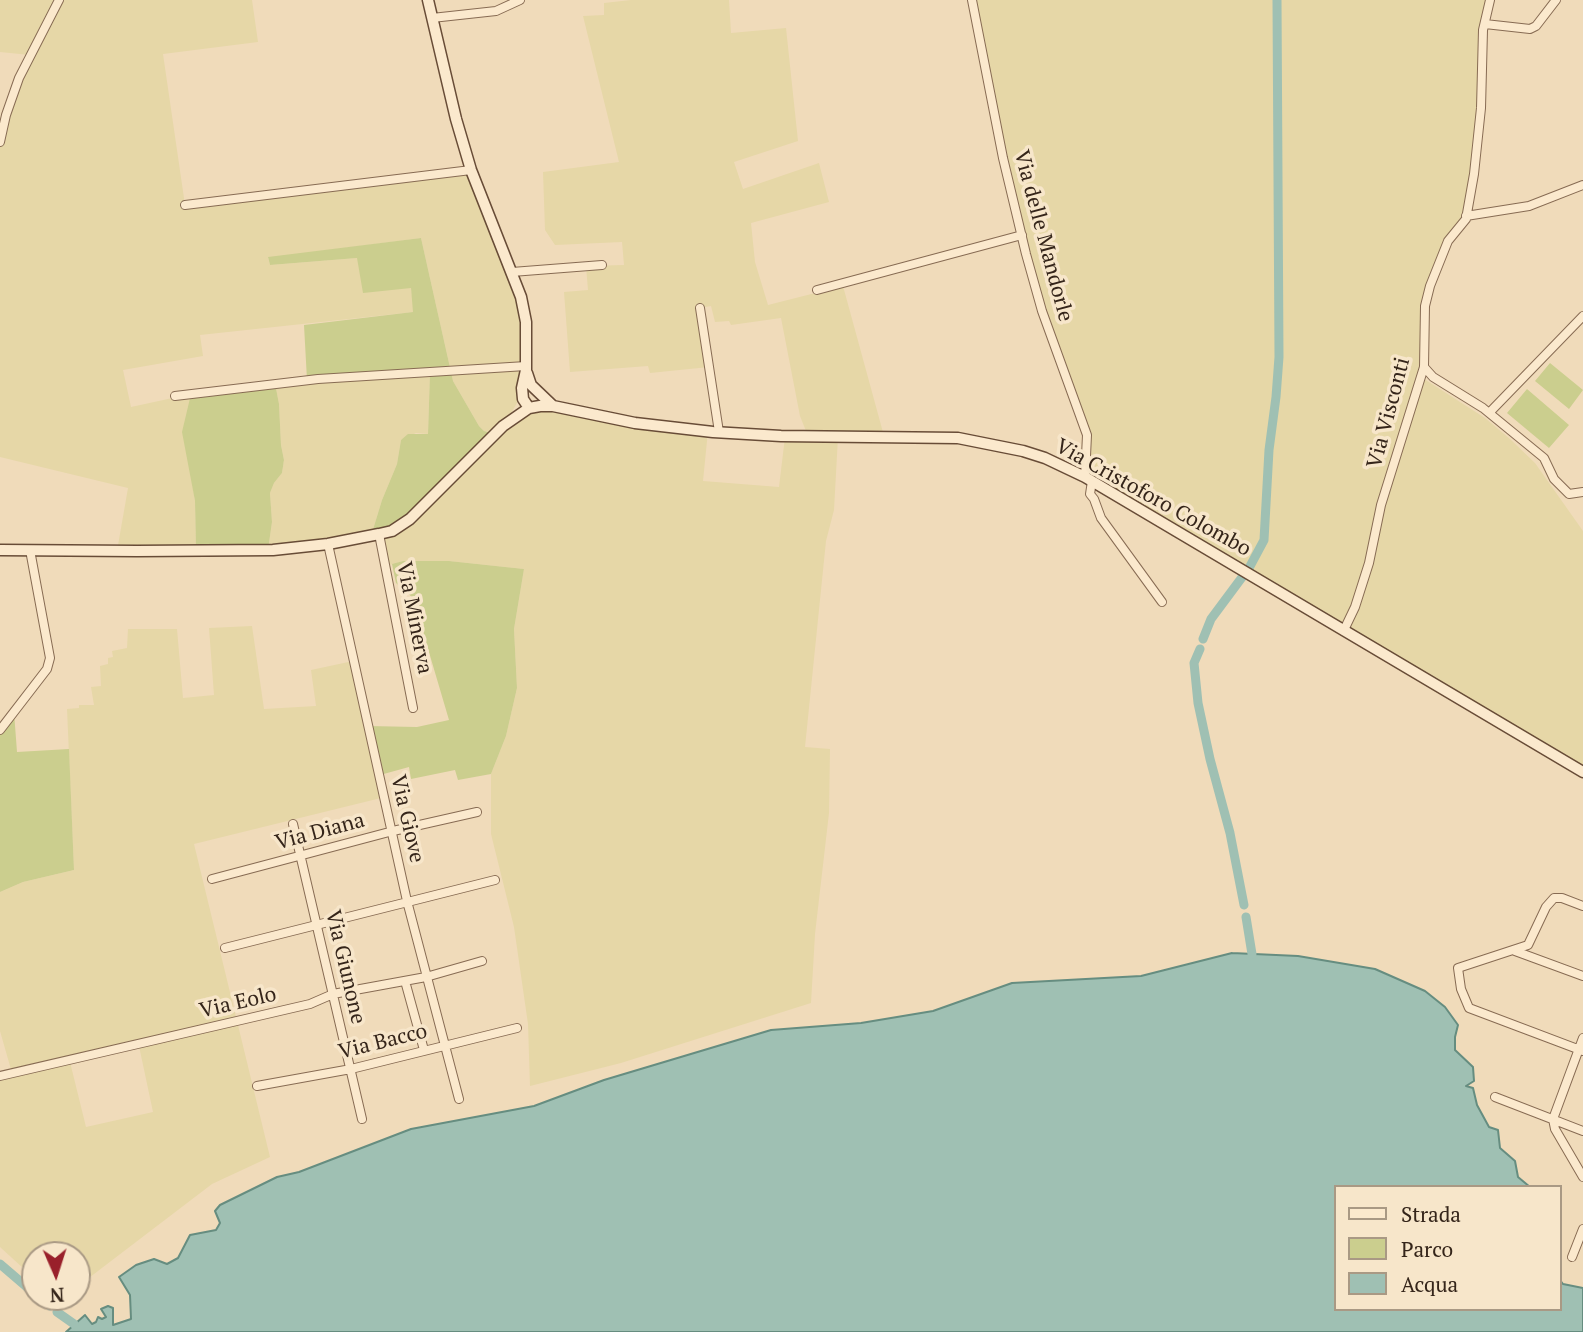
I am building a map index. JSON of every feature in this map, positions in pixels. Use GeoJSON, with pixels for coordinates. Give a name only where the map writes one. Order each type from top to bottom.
{"type":"FeatureCollection","features":[{"type":"Feature","properties":{"kind":"main road"},"geometry":{"type":"LineString","coordinates":[[0,550],[268,550],[328,544],[392,531],[410,519],[503,426],[528,408],[523,399],[526,387],[526,322],[521,297],[471,170],[428,0]]}},
{"type":"Feature","properties":{"kind":"main road"},"geometry":{"type":"LineString","coordinates":[[526,387],[553,406]]}},
{"type":"Feature","properties":{"kind":"main road"},"geometry":{"type":"LineString","coordinates":[[503,426],[526,387]]}},
{"type":"Feature","properties":{"kind":"main road","name":"Via Cristoforo Colombo"},"geometry":{"type":"LineString","coordinates":[[528,408],[553,406],[635,423],[785,437],[958,438],[1045,458],[1089,479],[1583,772]]}},
{"type":"Feature","properties":{"kind":"street"},"geometry":{"type":"LineString","coordinates":[[0,142],[19,78],[59,0]]}},
{"type":"Feature","properties":{"kind":"street"},"geometry":{"type":"LineString","coordinates":[[432,18],[496,11],[520,0]]}},
{"type":"Feature","properties":{"kind":"street","name":"Via delle Mandorle"},"geometry":{"type":"LineString","coordinates":[[972,0],[1003,158],[1042,311],[1087,435],[1090,494],[1101,518],[1162,602]]}},
{"type":"Feature","properties":{"kind":"street","name":"Via Visconti"},"geometry":{"type":"LineString","coordinates":[[1344,630],[1355,607],[1369,563],[1381,505],[1424,367],[1425,306],[1430,286],[1448,241],[1466,216],[1474,174],[1481,108],[1485,24],[1490,0]]}},
{"type":"Feature","properties":{"kind":"street"},"geometry":{"type":"LineString","coordinates":[[1485,24],[1530,29],[1536,26],[1556,0]]}},
{"type":"Feature","properties":{"kind":"street"},"geometry":{"type":"LineString","coordinates":[[185,205],[471,170]]}},
{"type":"Feature","properties":{"kind":"street"},"geometry":{"type":"LineString","coordinates":[[1466,216],[1529,206],[1583,185]]}},
{"type":"Feature","properties":{"kind":"street"},"geometry":{"type":"LineString","coordinates":[[817,290],[1022,235]]}},
{"type":"Feature","properties":{"kind":"street"},"geometry":{"type":"LineString","coordinates":[[512,272],[602,265]]}},
{"type":"Feature","properties":{"kind":"street"},"geometry":{"type":"LineString","coordinates":[[700,308],[719,432]]}},
{"type":"Feature","properties":{"kind":"street"},"geometry":{"type":"LineString","coordinates":[[1489,413],[1583,316]]}},
{"type":"Feature","properties":{"kind":"street"},"geometry":{"type":"LineString","coordinates":[[1424,367],[1433,377],[1489,413],[1544,458],[1554,479],[1569,494],[1583,492]]}},
{"type":"Feature","properties":{"kind":"street"},"geometry":{"type":"LineString","coordinates":[[175,396],[318,379],[526,368]]}},
{"type":"Feature","properties":{"kind":"street","name":"Via Minerva"},"geometry":{"type":"LineString","coordinates":[[379,534],[413,708]]}},
{"type":"Feature","properties":{"kind":"street","name":"Via Giove"},"geometry":{"type":"LineString","coordinates":[[328,544],[407,901],[458,1099]]}},
{"type":"Feature","properties":{"kind":"street"},"geometry":{"type":"LineString","coordinates":[[0,730],[47,669],[50,658],[30,550]]}},
{"type":"Feature","properties":{"kind":"street","name":"Via Diana"},"geometry":{"type":"LineString","coordinates":[[212,879],[393,831],[477,812]]}},
{"type":"Feature","properties":{"kind":"street","name":"Via Giunone"},"geometry":{"type":"LineString","coordinates":[[293,824],[362,1119]]}},
{"type":"Feature","properties":{"kind":"street"},"geometry":{"type":"LineString","coordinates":[[225,948],[495,880]]}},
{"type":"Feature","properties":{"kind":"street"},"geometry":{"type":"LineString","coordinates":[[1581,1050],[1469,1008],[1461,989],[1458,968],[1528,945],[1546,907],[1554,898],[1562,898],[1583,906]]}},
{"type":"Feature","properties":{"kind":"street"},"geometry":{"type":"LineString","coordinates":[[1515,951],[1583,976]]}},
{"type":"Feature","properties":{"kind":"street","name":"Via Eolo"},"geometry":{"type":"LineString","coordinates":[[0,1076],[310,1004],[333,995],[426,977],[482,961]]}},
{"type":"Feature","properties":{"kind":"street"},"geometry":{"type":"LineString","coordinates":[[405,981],[424,1051]]}},
{"type":"Feature","properties":{"kind":"street","name":"Via Bacco"},"geometry":{"type":"LineString","coordinates":[[257,1087],[351,1069],[517,1028]]}},
{"type":"Feature","properties":{"kind":"street"},"geometry":{"type":"LineString","coordinates":[[1583,1038],[1581,1050],[1553,1119],[1555,1129],[1583,1177]]}},
{"type":"Feature","properties":{"kind":"street"},"geometry":{"type":"LineString","coordinates":[[1495,1097],[1583,1131]]}},
{"type":"Feature","properties":{"kind":"street"},"geometry":{"type":"LineString","coordinates":[[1572,1257],[1583,1229]]}},
{"type":"Feature","properties":{"kind":"shaded area"},"geometry":{"type":"Polygon","coordinates":[[[0,0],[252,0],[258,42],[163,54],[185,205],[471,170],[521,297],[522,388],[504,425],[540,406],[708,431],[703,481],[779,487],[785,437],[808,436],[800,416],[781,318],[731,325],[729,321],[715,322],[711,306],[700,308],[709,367],[650,373],[648,366],[570,372],[564,292],[588,290],[586,266],[624,265],[622,242],[555,245],[545,230],[543,172],[619,162],[583,16],[604,15],[604,3],[631,0],[729,0],[731,33],[786,28],[798,141],[734,162],[743,189],[819,163],[829,202],[751,223],[755,262],[768,305],[843,286],[884,436],[838,437],[834,510],[826,541],[805,747],[830,749],[829,813],[815,934],[811,1003],[621,1063],[530,1086],[528,1024],[514,927],[491,834],[491,774],[506,736],[517,688],[514,629],[524,569],[449,561],[403,561],[386,566],[379,534],[495,433],[484,431],[479,426],[453,381],[421,238],[268,258],[270,265],[357,258],[411,288],[414,312],[200,335],[203,356],[123,370],[131,407],[191,394],[190,469],[195,501],[196,551],[117,551],[128,488],[0,457],[0,142],[30,55],[0,52],[0,0]]]}},
{"type":"Feature","properties":{"kind":"shaded area"},"geometry":{"type":"Polygon","coordinates":[[[971,0],[1492,0],[1483,30],[1481,108],[1466,216],[1448,241],[1430,286],[1421,377],[1485,418],[1510,439],[1535,463],[1583,531],[1583,772],[1085,477],[1087,435],[1042,311],[971,0]]]}},
{"type":"Feature","properties":{"kind":"shaded area"},"geometry":{"type":"Polygon","coordinates":[[[430,371],[428,434],[416,433],[401,440],[397,464],[371,536],[268,550],[272,522],[270,493],[282,473],[284,460],[275,383],[430,371]]]}},
{"type":"Feature","properties":{"kind":"shaded area"},"geometry":{"type":"Polygon","coordinates":[[[252,626],[264,709],[316,706],[311,670],[353,661],[385,797],[194,844],[270,1157],[212,1184],[91,1276],[91,1241],[21,1241],[21,1266],[0,1247],[0,1077],[70,1062],[86,1127],[153,1112],[139,1046],[12,1073],[0,1031],[0,892],[23,882],[74,870],[67,709],[79,708],[79,705],[94,705],[91,687],[101,686],[100,666],[108,664],[108,658],[113,657],[112,651],[127,648],[128,629],[177,629],[183,698],[214,695],[209,628],[252,626]]]}},
{"type":"Feature","properties":{"kind":"green space"},"geometry":{"type":"Polygon","coordinates":[[[421,238],[453,381],[479,426],[491,433],[410,519],[371,536],[397,464],[401,440],[408,434],[428,434],[430,372],[307,380],[304,325],[413,312],[411,288],[363,293],[357,258],[270,265],[268,257],[421,238]]]}},
{"type":"Feature","properties":{"kind":"green space"},"geometry":{"type":"Polygon","coordinates":[[[1550,363],[1583,390],[1569,409],[1535,381],[1550,363]]]}},
{"type":"Feature","properties":{"kind":"green space"},"geometry":{"type":"Polygon","coordinates":[[[275,383],[284,460],[282,473],[270,493],[272,522],[268,550],[196,551],[195,501],[182,432],[191,394],[275,383]]]}},
{"type":"Feature","properties":{"kind":"green space"},"geometry":{"type":"Polygon","coordinates":[[[1527,389],[1569,425],[1549,448],[1507,413],[1527,389]]]}},
{"type":"Feature","properties":{"kind":"green space"},"geometry":{"type":"Polygon","coordinates":[[[403,561],[449,561],[524,569],[514,629],[517,688],[506,736],[491,774],[458,780],[455,770],[411,779],[409,767],[380,775],[368,726],[417,727],[449,720],[413,598],[396,583],[392,564],[403,561]]]}},
{"type":"Feature","properties":{"kind":"green space"},"geometry":{"type":"Polygon","coordinates":[[[14,712],[17,752],[69,749],[74,870],[23,882],[0,892],[0,730],[14,712]]]}},
{"type":"Feature","properties":{"kind":"water"},"geometry":{"type":"Polygon","coordinates":[[[1232,953],[1298,956],[1375,969],[1425,991],[1445,1007],[1458,1025],[1455,1050],[1473,1067],[1474,1081],[1466,1086],[1473,1088],[1477,1105],[1489,1127],[1498,1130],[1500,1148],[1515,1161],[1518,1177],[1528,1185],[1334,1185],[1334,1311],[1562,1311],[1562,1283],[1583,1288],[1583,1332],[66,1332],[85,1315],[92,1324],[98,1317],[106,1317],[101,1309],[108,1306],[113,1308],[113,1325],[131,1319],[130,1295],[119,1277],[136,1265],[154,1259],[167,1264],[178,1258],[190,1235],[216,1230],[220,1223],[215,1211],[220,1205],[277,1177],[299,1172],[411,1129],[534,1106],[604,1080],[771,1030],[861,1023],[933,1011],[1012,983],[1141,976],[1232,953]]]}},
{"type":"Feature","properties":{"kind":"waterway"},"geometry":{"type":"LineString","coordinates":[[1249,568],[1264,540],[1269,450],[1279,357],[1277,0]]}},
{"type":"Feature","properties":{"kind":"waterway"},"geometry":{"type":"LineString","coordinates":[[1203,639],[1211,619],[1243,576]]}},
{"type":"Feature","properties":{"kind":"waterway"},"geometry":{"type":"LineString","coordinates":[[1200,649],[1194,663],[1198,703],[1230,833],[1244,905]]}},
{"type":"Feature","properties":{"kind":"waterway"},"geometry":{"type":"LineString","coordinates":[[1246,917],[1252,954]]}},
{"type":"Feature","properties":{"kind":"waterway"},"geometry":{"type":"LineString","coordinates":[[0,1264],[21,1282]]}},
{"type":"Feature","properties":{"kind":"waterway"},"geometry":{"type":"LineString","coordinates":[[57,1312],[74,1324]]}}]}
